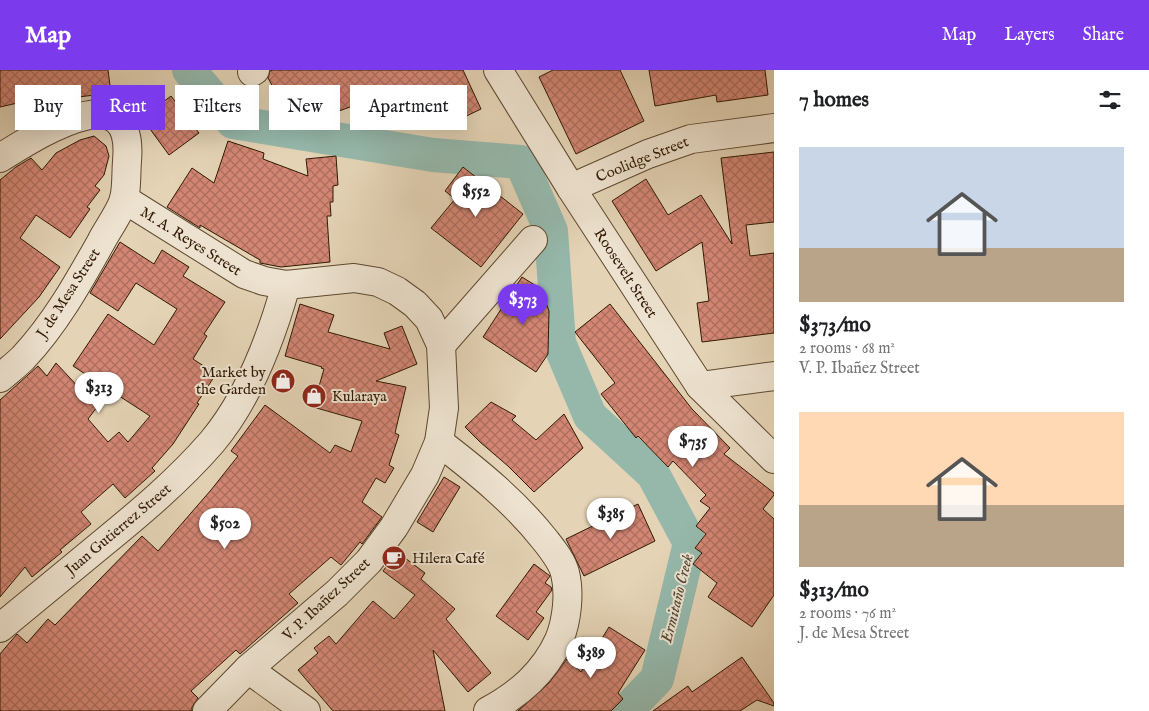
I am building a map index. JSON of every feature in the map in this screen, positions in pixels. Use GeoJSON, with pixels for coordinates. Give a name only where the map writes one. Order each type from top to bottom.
{"type":"FeatureCollection","features":[{"type":"Feature","properties":{"kind":"street","name":"Roosevelt Street"},"geometry":{"type":"LineString","coordinates":[[498,70],[571,188],[700,386],[774,459]]}},
{"type":"Feature","properties":{"kind":"street","name":"M. A. Reyes Street"},"geometry":{"type":"LineString","coordinates":[[0,158],[41,133],[72,119],[91,114],[109,116],[122,123],[127,136],[128,151],[124,199],[244,274],[264,281],[286,284],[354,278],[378,282],[397,291],[415,304],[429,319],[441,345]]}},
{"type":"Feature","properties":{"kind":"street","name":"Coolidge Street"},"geometry":{"type":"LineString","coordinates":[[571,188],[648,154],[692,139],[774,128]]}},
{"type":"Feature","properties":{"kind":"street","name":"J. de Mesa Street"},"geometry":{"type":"LineString","coordinates":[[0,378],[22,359],[53,321],[80,279],[124,199]]}},
{"type":"Feature","properties":{"kind":"street"},"geometry":{"type":"LineString","coordinates":[[441,345],[533,240]]}},
{"type":"Feature","properties":{"kind":"street","name":"Juan Gutierrez Street"},"geometry":{"type":"LineString","coordinates":[[0,628],[160,497],[212,441],[242,397],[259,363],[276,322],[286,284]]}},
{"type":"Feature","properties":{"kind":"street","name":"V. P. Ibañez Street"},"geometry":{"type":"LineString","coordinates":[[208,711],[248,669],[337,593],[369,561],[394,527],[425,475],[440,442],[444,408],[441,345]]}},
{"type":"Feature","properties":{"kind":"street"},"geometry":{"type":"LineString","coordinates":[[700,386],[774,376]]}},
{"type":"Feature","properties":{"kind":"street"},"geometry":{"type":"LineString","coordinates":[[440,442],[498,490],[532,523],[553,550],[565,572],[567,600],[565,625],[555,648],[543,668],[529,684],[488,711]]}},
{"type":"Feature","properties":{"kind":"street"},"geometry":{"type":"LineString","coordinates":[[248,669],[306,711]]}},
{"type":"Feature","properties":{"kind":"building"},"geometry":{"type":"Polygon","coordinates":[[[0,70],[108,70],[110,85],[91,85],[91,95],[81,97],[81,85],[15,85],[15,104],[0,107],[0,70]]]}},
{"type":"Feature","properties":{"kind":"building"},"geometry":{"type":"Polygon","coordinates":[[[463,70],[481,109],[467,116],[467,85],[350,85],[350,107],[340,111],[340,85],[272,85],[268,78],[270,71],[463,70]]]}},
{"type":"Feature","properties":{"kind":"building"},"geometry":{"type":"Polygon","coordinates":[[[553,70],[620,70],[644,121],[576,154],[539,77],[553,70]]]}},
{"type":"Feature","properties":{"kind":"building"},"geometry":{"type":"Polygon","coordinates":[[[649,70],[765,70],[768,95],[717,102],[716,95],[655,106],[649,70]]]}},
{"type":"Feature","properties":{"kind":"building"},"geometry":{"type":"Polygon","coordinates":[[[171,96],[175,101],[175,130],[197,130],[199,133],[169,155],[151,130],[165,130],[165,101],[171,96]]]}},
{"type":"Feature","properties":{"kind":"building"},"geometry":{"type":"Polygon","coordinates":[[[94,136],[106,146],[109,156],[104,175],[95,186],[100,190],[87,207],[90,209],[70,238],[36,215],[20,238],[60,267],[39,297],[0,339],[0,180],[31,158],[42,170],[56,153],[80,140],[94,136]]]}},
{"type":"Feature","properties":{"kind":"building"},"geometry":{"type":"Polygon","coordinates":[[[228,141],[264,153],[263,159],[308,176],[306,159],[336,156],[338,185],[333,186],[333,202],[330,202],[331,216],[327,216],[330,262],[281,267],[260,263],[260,260],[200,225],[200,228],[167,207],[192,168],[214,183],[228,141]]]}},
{"type":"Feature","properties":{"kind":"building"},"geometry":{"type":"Polygon","coordinates":[[[774,152],[774,222],[746,225],[750,256],[774,253],[774,333],[702,342],[697,303],[709,301],[702,242],[656,271],[612,201],[646,179],[668,215],[701,195],[732,244],[721,158],[774,152]]]}},
{"type":"Feature","properties":{"kind":"building"},"geometry":{"type":"Polygon","coordinates":[[[463,167],[523,214],[481,267],[431,228],[455,199],[445,191],[463,167]]]}},
{"type":"Feature","properties":{"kind":"building"},"geometry":{"type":"Polygon","coordinates":[[[120,242],[154,264],[162,250],[189,267],[183,276],[225,302],[204,334],[207,336],[193,359],[216,374],[173,444],[152,468],[155,471],[125,498],[113,484],[81,512],[91,524],[32,577],[25,567],[0,597],[0,400],[38,366],[47,376],[56,363],[97,407],[88,419],[108,442],[119,432],[128,442],[150,416],[73,366],[108,314],[154,345],[177,309],[136,283],[118,311],[90,293],[120,242]]]}},
{"type":"Feature","properties":{"kind":"building"},"geometry":{"type":"Polygon","coordinates":[[[522,277],[541,289],[549,311],[548,354],[536,372],[483,337],[522,277]]]}},
{"type":"Feature","properties":{"kind":"building"},"geometry":{"type":"Polygon","coordinates":[[[300,304],[334,315],[328,332],[390,349],[384,333],[402,326],[417,364],[376,381],[406,387],[395,433],[399,435],[389,465],[394,468],[385,483],[376,478],[362,502],[382,517],[362,544],[360,542],[341,565],[331,557],[289,594],[298,603],[240,654],[236,650],[191,691],[198,698],[192,707],[192,711],[0,711],[0,654],[17,634],[27,643],[48,619],[55,625],[142,536],[158,551],[238,456],[231,451],[265,405],[330,453],[335,445],[351,452],[362,421],[313,407],[324,369],[285,356],[300,304]]]}},
{"type":"Feature","properties":{"kind":"building"},"geometry":{"type":"Polygon","coordinates":[[[610,304],[692,409],[730,448],[724,454],[774,493],[763,509],[774,519],[774,595],[752,627],[708,597],[717,583],[693,564],[702,553],[695,548],[706,534],[696,526],[710,508],[700,501],[706,495],[673,461],[668,467],[638,436],[636,438],[601,394],[615,383],[575,332],[610,304]]]}},
{"type":"Feature","properties":{"kind":"building"},"geometry":{"type":"Polygon","coordinates":[[[491,402],[516,416],[512,420],[536,440],[564,414],[583,448],[534,492],[465,427],[491,402]]]}},
{"type":"Feature","properties":{"kind":"building"},"geometry":{"type":"Polygon","coordinates":[[[444,477],[460,487],[433,532],[417,522],[444,477]]]}},
{"type":"Feature","properties":{"kind":"building"},"geometry":{"type":"Polygon","coordinates":[[[638,504],[655,541],[584,576],[566,539],[638,504]]]}},
{"type":"Feature","properties":{"kind":"building"},"geometry":{"type":"Polygon","coordinates":[[[397,552],[425,573],[421,579],[455,609],[446,619],[491,673],[468,692],[433,650],[445,711],[333,711],[298,670],[318,653],[314,648],[329,636],[336,644],[373,601],[394,619],[415,595],[383,571],[397,552]]]}},
{"type":"Feature","properties":{"kind":"building"},"geometry":{"type":"Polygon","coordinates":[[[534,564],[550,576],[545,583],[552,590],[536,612],[544,618],[528,640],[496,616],[534,564]]]}},
{"type":"Feature","properties":{"kind":"building"},"geometry":{"type":"Polygon","coordinates":[[[609,627],[645,650],[618,693],[623,699],[611,711],[518,711],[549,683],[567,659],[581,672],[609,627]]]}},
{"type":"Feature","properties":{"kind":"building"},"geometry":{"type":"Polygon","coordinates":[[[742,657],[774,703],[774,706],[757,700],[740,711],[653,711],[688,686],[692,692],[742,657]]]}},
{"type":"Feature","properties":{"kind":"waterway","name":"Ermitaño Creek"},"geometry":{"type":"LineString","coordinates":[[189,70],[233,122],[433,155],[521,162],[551,231],[559,343],[590,416],[653,474],[690,543],[657,679],[626,711]]}},
{"type":"Feature","properties":{"kind":"place","name":"Market by the Garden"},"geometry":{"type":"Point","coordinates":[283,381]}},
{"type":"Feature","properties":{"kind":"place","name":"Kularaya"},"geometry":{"type":"Point","coordinates":[314,396]}},
{"type":"Feature","properties":{"kind":"place","name":"Hilera Café"},"geometry":{"type":"Point","coordinates":[394,558]}}]}
